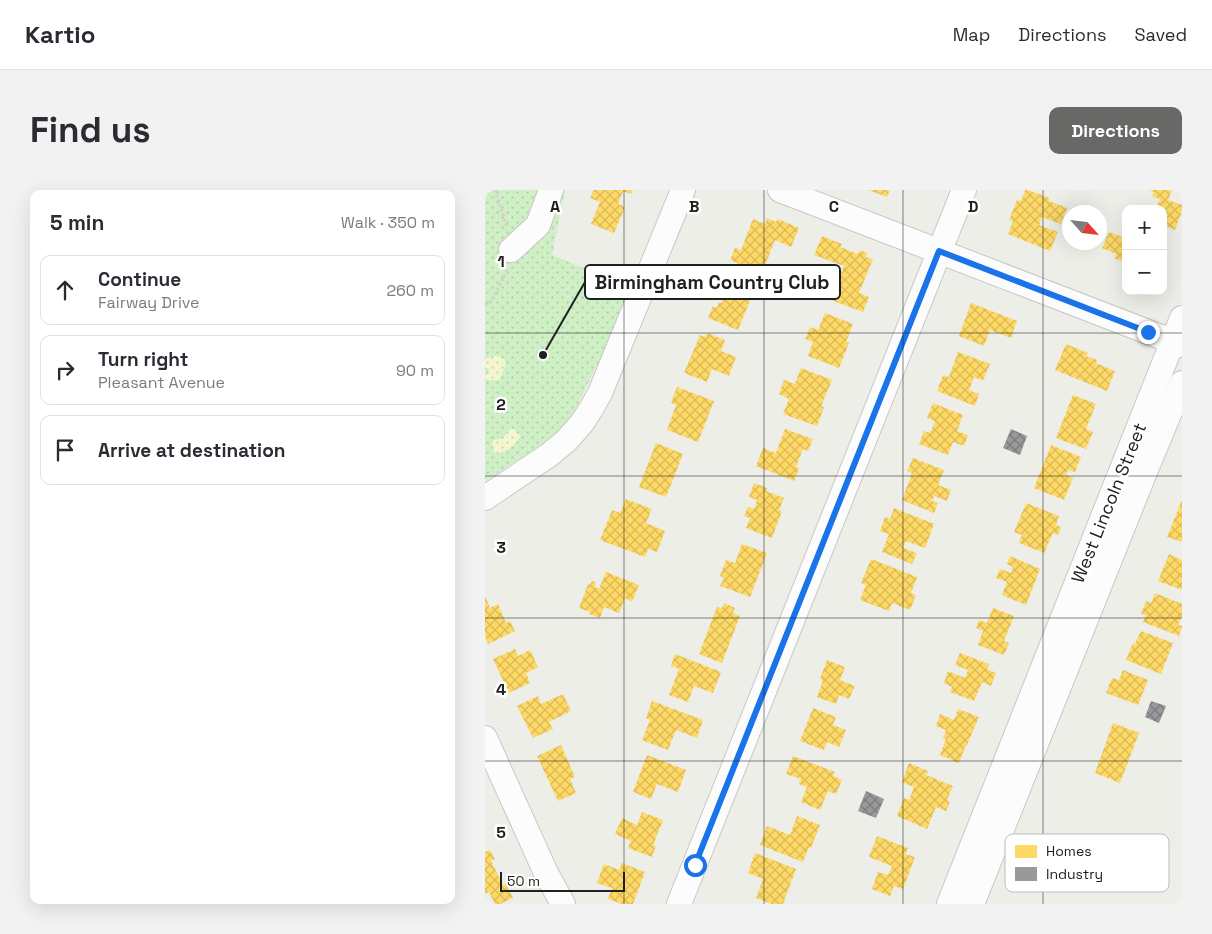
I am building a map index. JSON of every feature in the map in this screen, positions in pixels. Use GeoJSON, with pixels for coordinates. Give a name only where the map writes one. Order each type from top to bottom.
{"type":"FeatureCollection","features":[{"type":"Feature","properties":{"kind":"street"},"geometry":{"type":"LineString","coordinates":[[511,250],[539,225],[551,190]]}},
{"type":"Feature","properties":{"kind":"street"},"geometry":{"type":"LineString","coordinates":[[485,498],[549,455],[567,441],[582,423],[600,393],[683,190]]}},
{"type":"Feature","properties":{"kind":"street"},"geometry":{"type":"LineString","coordinates":[[780,190],[1177,344]]}},
{"type":"Feature","properties":{"kind":"street"},"geometry":{"type":"LineString","coordinates":[[679,904],[963,190]]}},
{"type":"Feature","properties":{"kind":"street","name":"West Lincoln Street"},"geometry":{"type":"LineString","coordinates":[[972,904],[1046,692],[1177,344],[1182,318]]}},
{"type":"Feature","properties":{"kind":"street","name":"West Lincoln Street"},"geometry":{"type":"LineString","coordinates":[[949,904],[1145,472],[1182,383]]}},
{"type":"Feature","properties":{"kind":"street"},"geometry":{"type":"LineString","coordinates":[[485,738],[563,904]]}},
{"type":"Feature","properties":{"kind":"shaded area"},"geometry":{"type":"Polygon","coordinates":[[[485,190],[565,190],[552,255],[634,288],[569,423],[550,439],[485,481],[485,190]]]}},
{"type":"Feature","properties":{"kind":"sand"},"geometry":{"type":"Polygon","coordinates":[[[495,356],[502,358],[506,364],[499,379],[487,380],[485,377],[489,369],[485,367],[485,359],[495,356]]]}},
{"type":"Feature","properties":{"kind":"sand"},"geometry":{"type":"Polygon","coordinates":[[[511,428],[520,436],[514,445],[496,454],[492,447],[494,440],[503,438],[511,428]]]}},
{"type":"Feature","properties":{"kind":"building: Homes"},"geometry":{"type":"Polygon","coordinates":[[[594,190],[633,190],[631,194],[623,191],[618,204],[625,207],[614,233],[591,224],[600,202],[590,198],[594,190]]]}},
{"type":"Feature","properties":{"kind":"building: Homes"},"geometry":{"type":"Polygon","coordinates":[[[868,190],[890,190],[887,197],[868,190]]]}},
{"type":"Feature","properties":{"kind":"building: Homes"},"geometry":{"type":"Polygon","coordinates":[[[1025,190],[1028,190],[1049,198],[1049,201],[1062,206],[1061,224],[1042,217],[1039,225],[1058,232],[1050,251],[1008,234],[1013,221],[1009,220],[1017,200],[1021,201],[1025,190]]]}},
{"type":"Feature","properties":{"kind":"building: Homes"},"geometry":{"type":"Polygon","coordinates":[[[1149,190],[1172,190],[1168,200],[1182,205],[1182,211],[1175,230],[1167,227],[1167,205],[1157,205],[1160,199],[1152,196],[1154,192],[1149,190]]]}},
{"type":"Feature","properties":{"kind":"building: Homes"},"geometry":{"type":"Polygon","coordinates":[[[767,218],[776,222],[778,219],[799,228],[791,247],[775,240],[762,273],[730,260],[735,248],[741,250],[753,219],[765,224],[767,218]]]}},
{"type":"Feature","properties":{"kind":"building: Homes"},"geometry":{"type":"Polygon","coordinates":[[[1109,232],[1122,237],[1122,261],[1114,258],[1116,254],[1107,250],[1109,232]]]}},
{"type":"Feature","properties":{"kind":"building: Homes"},"geometry":{"type":"Polygon","coordinates":[[[822,236],[842,244],[840,247],[858,254],[860,250],[867,253],[866,257],[873,259],[859,293],[869,297],[863,312],[831,300],[844,266],[814,255],[822,236]]]}},
{"type":"Feature","properties":{"kind":"building: Homes"},"geometry":{"type":"Polygon","coordinates":[[[733,275],[748,281],[742,294],[751,298],[738,330],[708,318],[713,306],[717,308],[719,302],[722,303],[733,275]]]}},
{"type":"Feature","properties":{"kind":"building: Homes"},"geometry":{"type":"Polygon","coordinates":[[[971,303],[1017,321],[1011,338],[990,330],[984,346],[959,336],[971,303]]]}},
{"type":"Feature","properties":{"kind":"building: Homes"},"geometry":{"type":"Polygon","coordinates":[[[825,313],[853,324],[846,342],[849,343],[839,368],[808,356],[813,342],[805,339],[810,327],[818,330],[825,313]]]}},
{"type":"Feature","properties":{"kind":"building: Homes"},"geometry":{"type":"Polygon","coordinates":[[[707,333],[725,340],[721,351],[736,357],[729,376],[712,369],[707,382],[684,373],[700,335],[705,337],[707,333]]]}},
{"type":"Feature","properties":{"kind":"building: Homes"},"geometry":{"type":"Polygon","coordinates":[[[1066,344],[1088,353],[1086,356],[1097,360],[1096,363],[1115,371],[1107,391],[1055,370],[1066,344]]]}},
{"type":"Feature","properties":{"kind":"building: Homes"},"geometry":{"type":"Polygon","coordinates":[[[958,352],[990,364],[983,381],[974,377],[969,390],[979,394],[975,406],[937,391],[943,375],[949,377],[958,352]]]}},
{"type":"Feature","properties":{"kind":"building: Homes"},"geometry":{"type":"Polygon","coordinates":[[[801,368],[832,380],[821,406],[824,407],[817,426],[783,414],[789,399],[779,394],[784,380],[795,384],[801,368]]]}},
{"type":"Feature","properties":{"kind":"building: Homes"},"geometry":{"type":"Polygon","coordinates":[[[677,387],[714,401],[698,442],[667,430],[676,405],[671,403],[677,387]]]}},
{"type":"Feature","properties":{"kind":"building: Homes"},"geometry":{"type":"Polygon","coordinates":[[[1073,395],[1096,404],[1086,429],[1093,432],[1086,449],[1056,438],[1073,395]]]}},
{"type":"Feature","properties":{"kind":"building: Homes"},"geometry":{"type":"Polygon","coordinates":[[[933,403],[963,415],[957,431],[968,435],[964,446],[953,442],[948,455],[919,444],[924,431],[930,433],[935,421],[927,418],[933,403]]]}},
{"type":"Feature","properties":{"kind":"building: Homes"},"geometry":{"type":"Polygon","coordinates":[[[785,429],[813,439],[808,451],[803,449],[796,467],[799,469],[794,481],[756,466],[763,448],[776,453],[785,429]]]}},
{"type":"Feature","properties":{"kind":"building: Homes"},"geometry":{"type":"Polygon","coordinates":[[[656,443],[683,454],[666,497],[639,487],[656,443]]]}},
{"type":"Feature","properties":{"kind":"building: Homes"},"geometry":{"type":"Polygon","coordinates":[[[1051,445],[1081,457],[1075,472],[1068,470],[1066,475],[1073,478],[1064,500],[1034,488],[1051,445]]]}},
{"type":"Feature","properties":{"kind":"building: Homes"},"geometry":{"type":"Polygon","coordinates":[[[913,458],[944,470],[938,485],[951,490],[947,501],[934,496],[932,501],[938,503],[934,513],[902,500],[912,473],[907,471],[913,458]]]}},
{"type":"Feature","properties":{"kind":"building: Homes"},"geometry":{"type":"Polygon","coordinates":[[[754,483],[767,488],[766,491],[784,498],[779,510],[782,511],[772,538],[746,528],[750,518],[744,516],[748,507],[754,509],[757,500],[749,497],[754,483]]]}},
{"type":"Feature","properties":{"kind":"building: Homes"},"geometry":{"type":"Polygon","coordinates":[[[626,499],[652,509],[646,523],[665,531],[657,552],[648,549],[645,557],[600,540],[612,510],[620,513],[626,499]]]}},
{"type":"Feature","properties":{"kind":"building: Homes"},"geometry":{"type":"Polygon","coordinates":[[[1182,500],[1182,542],[1167,537],[1182,500]]]}},
{"type":"Feature","properties":{"kind":"building: Homes"},"geometry":{"type":"Polygon","coordinates":[[[1026,503],[1059,516],[1056,525],[1061,527],[1058,535],[1053,533],[1044,553],[1019,543],[1022,535],[1014,532],[1026,503]]]}},
{"type":"Feature","properties":{"kind":"building: Homes"},"geometry":{"type":"Polygon","coordinates":[[[894,508],[934,524],[925,548],[906,541],[903,548],[917,553],[912,564],[882,552],[889,534],[880,531],[885,517],[890,519],[894,508]]]}},
{"type":"Feature","properties":{"kind":"building: Homes"},"geometry":{"type":"Polygon","coordinates":[[[742,544],[767,553],[750,597],[720,586],[724,578],[720,576],[726,560],[735,563],[742,544]]]}},
{"type":"Feature","properties":{"kind":"building: Homes"},"geometry":{"type":"Polygon","coordinates":[[[1169,554],[1182,560],[1182,590],[1158,581],[1169,554]]]}},
{"type":"Feature","properties":{"kind":"building: Homes"},"geometry":{"type":"Polygon","coordinates":[[[1010,556],[1040,569],[1026,605],[1002,595],[1007,582],[996,578],[1000,569],[1011,573],[1013,567],[1007,564],[1010,556]]]}},
{"type":"Feature","properties":{"kind":"building: Homes"},"geometry":{"type":"Polygon","coordinates":[[[871,559],[917,577],[911,593],[916,595],[910,610],[892,603],[889,611],[860,600],[866,585],[861,583],[871,559]]]}},
{"type":"Feature","properties":{"kind":"building: Homes"},"geometry":{"type":"Polygon","coordinates":[[[606,572],[639,585],[632,602],[625,598],[619,613],[604,607],[600,618],[579,608],[588,584],[590,585],[592,581],[596,582],[595,587],[599,589],[606,572]]]}},
{"type":"Feature","properties":{"kind":"building: Homes"},"geometry":{"type":"Polygon","coordinates":[[[1155,593],[1182,604],[1182,616],[1178,625],[1182,626],[1182,628],[1179,636],[1143,622],[1146,615],[1141,614],[1146,601],[1151,603],[1155,593]]]}},
{"type":"Feature","properties":{"kind":"building: Homes"},"geometry":{"type":"Polygon","coordinates":[[[485,596],[490,608],[498,604],[506,623],[510,621],[515,631],[488,644],[485,636],[485,596]]]}},
{"type":"Feature","properties":{"kind":"building: Homes"},"geometry":{"type":"Polygon","coordinates":[[[724,603],[735,608],[733,613],[740,616],[722,663],[699,654],[717,607],[722,608],[724,603]]]}},
{"type":"Feature","properties":{"kind":"building: Homes"},"geometry":{"type":"Polygon","coordinates":[[[993,608],[1014,616],[1004,641],[1009,643],[1004,655],[978,645],[983,631],[976,628],[979,620],[987,623],[993,608]]]}},
{"type":"Feature","properties":{"kind":"building: Homes"},"geometry":{"type":"Polygon","coordinates":[[[1141,631],[1173,643],[1161,674],[1126,660],[1133,643],[1135,644],[1141,631]]]}},
{"type":"Feature","properties":{"kind":"building: Homes"},"geometry":{"type":"Polygon","coordinates":[[[515,649],[518,656],[530,650],[538,667],[526,673],[530,683],[509,693],[493,659],[515,649]]]}},
{"type":"Feature","properties":{"kind":"building: Homes"},"geometry":{"type":"Polygon","coordinates":[[[960,653],[989,664],[987,669],[996,673],[991,686],[982,682],[974,701],[950,692],[952,687],[944,683],[948,671],[965,678],[968,670],[955,665],[960,653]]]}},
{"type":"Feature","properties":{"kind":"building: Homes"},"geometry":{"type":"Polygon","coordinates":[[[675,654],[721,672],[713,693],[694,686],[688,702],[669,695],[679,669],[671,666],[675,654]]]}},
{"type":"Feature","properties":{"kind":"building: Homes"},"geometry":{"type":"Polygon","coordinates":[[[827,660],[845,667],[840,680],[855,686],[849,699],[839,695],[836,704],[817,697],[823,680],[820,679],[827,660]]]}},
{"type":"Feature","properties":{"kind":"building: Homes"},"geometry":{"type":"Polygon","coordinates":[[[1123,670],[1148,680],[1138,705],[1106,693],[1112,678],[1119,680],[1123,670]]]}},
{"type":"Feature","properties":{"kind":"building: Homes"},"geometry":{"type":"Polygon","coordinates":[[[563,694],[571,711],[549,722],[553,729],[533,738],[517,706],[538,696],[541,704],[563,694]]]}},
{"type":"Feature","properties":{"kind":"building: Homes"},"geometry":{"type":"Polygon","coordinates":[[[652,701],[703,720],[697,738],[676,730],[668,750],[642,740],[650,720],[646,718],[652,701]]]}},
{"type":"Feature","properties":{"kind":"building: Homes"},"geometry":{"type":"Polygon","coordinates":[[[813,708],[836,717],[833,725],[846,730],[839,747],[827,742],[824,750],[800,741],[813,708]]]}},
{"type":"Feature","properties":{"kind":"building: Homes"},"geometry":{"type":"Polygon","coordinates":[[[958,709],[979,717],[959,763],[940,755],[946,739],[943,738],[946,730],[936,726],[940,714],[954,720],[958,709]]]}},
{"type":"Feature","properties":{"kind":"building: Homes"},"geometry":{"type":"Polygon","coordinates":[[[1113,723],[1139,733],[1120,783],[1095,773],[1113,723]]]}},
{"type":"Feature","properties":{"kind":"building: Homes"},"geometry":{"type":"Polygon","coordinates":[[[561,745],[575,777],[570,779],[576,793],[558,801],[537,756],[561,745]]]}},
{"type":"Feature","properties":{"kind":"building: Homes"},"geometry":{"type":"Polygon","coordinates":[[[647,755],[686,770],[678,792],[657,784],[651,799],[633,792],[647,755]]]}},
{"type":"Feature","properties":{"kind":"building: Homes"},"geometry":{"type":"Polygon","coordinates":[[[793,756],[835,772],[833,776],[842,780],[836,794],[828,791],[820,810],[801,802],[807,787],[799,784],[801,779],[786,774],[793,756]]]}},
{"type":"Feature","properties":{"kind":"building: Homes"},"geometry":{"type":"Polygon","coordinates":[[[909,763],[928,771],[926,775],[953,786],[947,800],[950,802],[946,811],[936,807],[927,829],[897,816],[904,798],[909,800],[914,787],[902,782],[909,763]]]}},
{"type":"Feature","properties":{"kind":"building: Homes"},"geometry":{"type":"Polygon","coordinates":[[[642,812],[663,820],[653,845],[656,846],[652,857],[628,848],[631,841],[615,834],[622,818],[637,825],[642,812]]]}},
{"type":"Feature","properties":{"kind":"building: Homes"},"geometry":{"type":"Polygon","coordinates":[[[797,816],[820,825],[803,862],[760,845],[767,826],[790,835],[797,816]]]}},
{"type":"Feature","properties":{"kind":"building: Homes"},"geometry":{"type":"Polygon","coordinates":[[[877,836],[908,848],[905,854],[915,857],[903,889],[894,886],[890,896],[872,889],[878,872],[888,875],[892,866],[869,857],[877,836]]]}},
{"type":"Feature","properties":{"kind":"building: Homes"},"geometry":{"type":"Polygon","coordinates":[[[490,850],[495,859],[491,861],[503,885],[506,884],[513,898],[500,904],[495,904],[489,892],[485,894],[485,852],[490,850]]]}},
{"type":"Feature","properties":{"kind":"building: Homes"},"geometry":{"type":"Polygon","coordinates":[[[755,853],[796,869],[783,904],[772,904],[756,898],[763,879],[748,873],[755,853]]]}},
{"type":"Feature","properties":{"kind":"building: Homes"},"geometry":{"type":"Polygon","coordinates":[[[622,863],[645,872],[633,904],[622,904],[608,899],[612,888],[597,883],[604,864],[619,870],[622,863]]]}},
{"type":"Feature","properties":{"kind":"building: Industry"},"geometry":{"type":"Polygon","coordinates":[[[1011,429],[1027,436],[1020,455],[1003,448],[1011,429]]]}},
{"type":"Feature","properties":{"kind":"building: Industry"},"geometry":{"type":"Polygon","coordinates":[[[1151,701],[1166,706],[1159,723],[1145,717],[1151,701]]]}},
{"type":"Feature","properties":{"kind":"building: Industry"},"geometry":{"type":"Polygon","coordinates":[[[866,791],[884,799],[876,818],[858,811],[866,791]]]}},
{"type":"Feature","properties":{"kind":"place","name":"Birmingham Country Club"},"geometry":{"type":"Point","coordinates":[543,355]}},
{"type":"Feature","properties":{"kind":"route"},"geometry":{"type":"LineString","coordinates":[[695,865],[939,251],[1148,332]]}}]}
